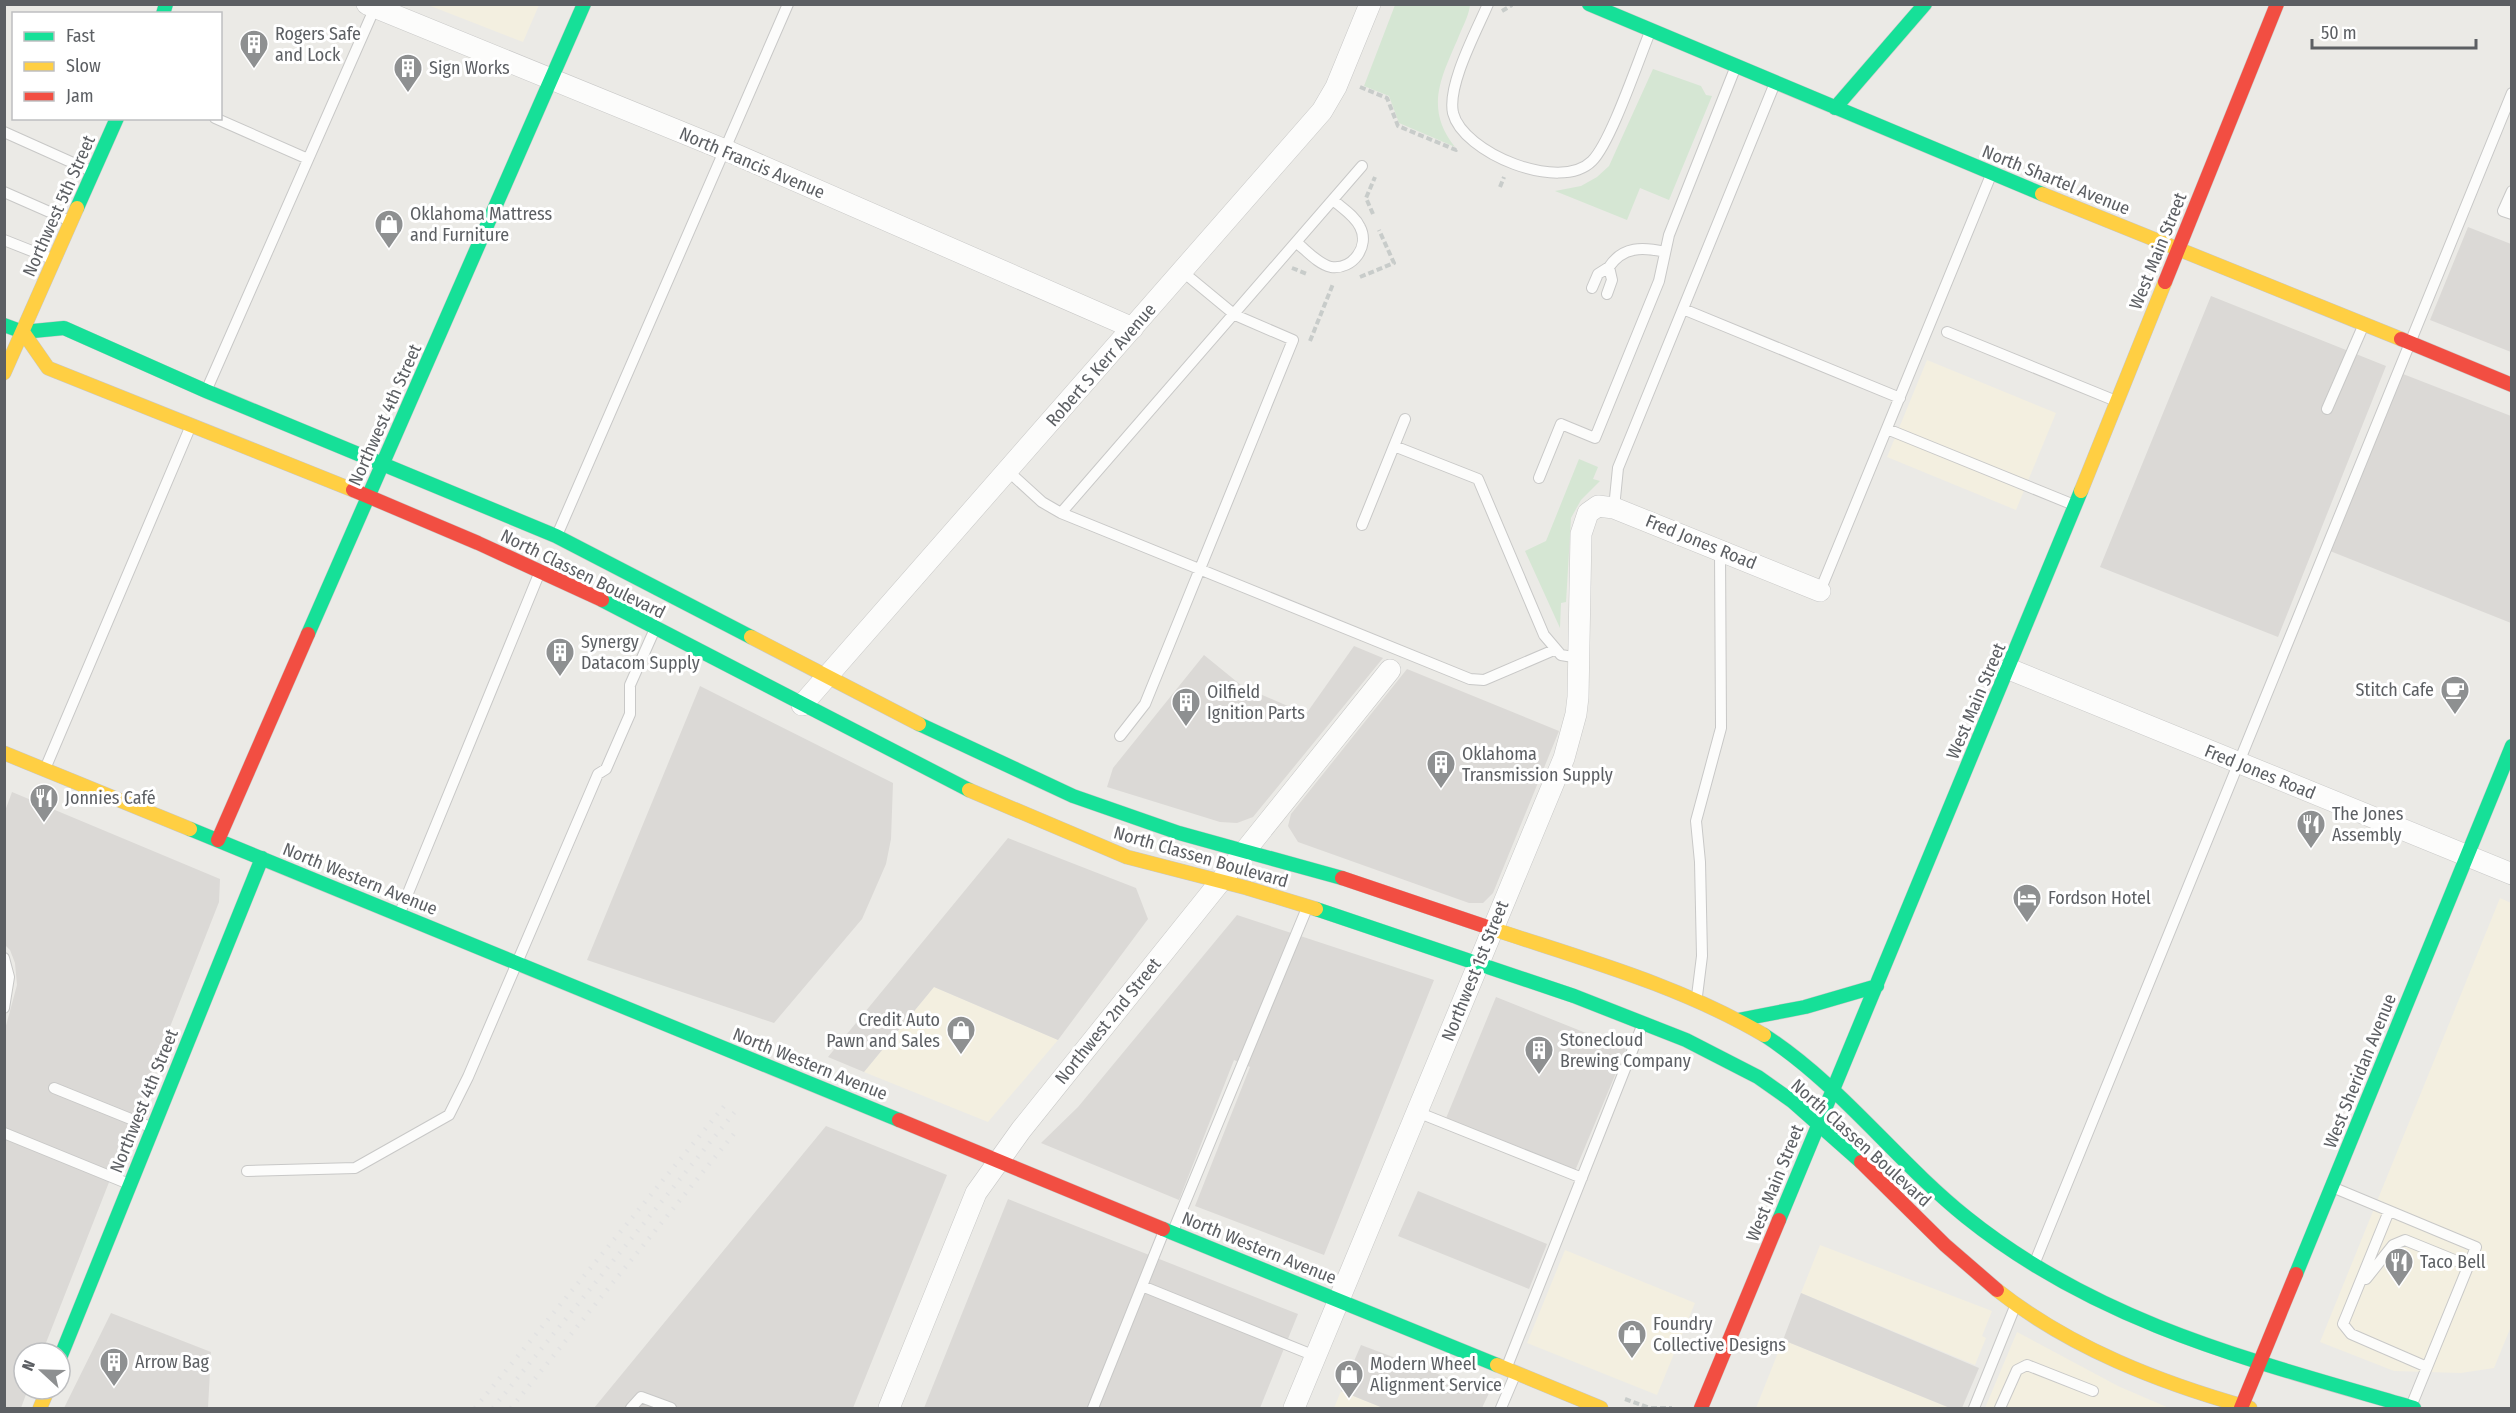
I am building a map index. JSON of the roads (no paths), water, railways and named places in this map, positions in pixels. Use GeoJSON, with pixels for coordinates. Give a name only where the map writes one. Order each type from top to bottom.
{"type":"FeatureCollection","features":[{"type":"Feature","properties":{"kind":"main road","name":"Northwest 4th Street"},"geometry":{"type":"LineString","coordinates":[[218,840],[585,4]]}},
{"type":"Feature","properties":{"kind":"main road","name":"North Shartel Avenue"},"geometry":{"type":"LineString","coordinates":[[1589,4],[1618,10],[1651,30],[1992,174],[2179,248],[2511,385]]}},
{"type":"Feature","properties":{"kind":"main road"},"geometry":{"type":"LineString","coordinates":[[1835,108],[1925,4]]}},
{"type":"Feature","properties":{"kind":"main road","name":"West Main Street"},"geometry":{"type":"LineString","coordinates":[[1701,1408],[2009,669],[2277,4]]}},
{"type":"Feature","properties":{"kind":"main road","name":"Northwest 5th Street"},"geometry":{"type":"LineString","coordinates":[[4,374],[116,120]]}},
{"type":"Feature","properties":{"kind":"main road","name":"North Classen Boulevard"},"geometry":{"type":"LineString","coordinates":[[4,325],[23,333],[64,328],[206,391],[556,536],[989,758],[1073,795],[1179,833],[1246,850],[1493,929],[1696,999],[1771,1039],[1833,1088],[1955,1208],[1992,1237],[2104,1305],[2210,1347],[2413,1408]]}},
{"type":"Feature","properties":{"kind":"main road","name":"North Classen Boulevard"},"geometry":{"type":"LineString","coordinates":[[23,333],[48,368],[540,570],[880,747],[1054,828],[1127,857],[1221,880],[1479,964],[1644,1021],[1746,1070],[1781,1093],[1818,1124],[1978,1276],[2016,1304],[2060,1332],[2107,1356],[2244,1408]]}},
{"type":"Feature","properties":{"kind":"main road","name":"West Sheridan Avenue"},"geometry":{"type":"LineString","coordinates":[[2244,1408],[2259,1363],[2511,746]]}},
{"type":"Feature","properties":{"kind":"main road","name":"North Western Avenue"},"geometry":{"type":"LineString","coordinates":[[4,753],[1601,1408]]}},
{"type":"Feature","properties":{"kind":"main road","name":"Northwest 4th Street"},"geometry":{"type":"LineString","coordinates":[[67,1341],[262,858]]}},
{"type":"Feature","properties":{"kind":"main road"},"geometry":{"type":"LineString","coordinates":[[1738,1020],[1805,1007],[1877,986]]}},
{"type":"Feature","properties":{"kind":"street","name":"Robert S Kerr Avenue"},"geometry":{"type":"LineString","coordinates":[[802,705],[1322,111],[1336,87],[1370,4]]}},
{"type":"Feature","properties":{"kind":"street","name":"North Francis Avenue"},"geometry":{"type":"LineString","coordinates":[[373,6],[724,150],[1133,328]]}},
{"type":"Feature","properties":{"kind":"street","name":"Northwest 1st Street"},"geometry":{"type":"LineString","coordinates":[[1294,1408],[1479,964],[1572,733],[1576,714],[1579,658],[1581,534],[1585,518],[1598,506],[1614,508]]}},
{"type":"Feature","properties":{"kind":"street","name":"Fred Jones Road"},"geometry":{"type":"LineString","coordinates":[[1614,508],[1820,591]]}},
{"type":"Feature","properties":{"kind":"street","name":"Fred Jones Road"},"geometry":{"type":"LineString","coordinates":[[2009,669],[2511,874]]}},
{"type":"Feature","properties":{"kind":"street","name":"Northwest 2nd Street"},"geometry":{"type":"LineString","coordinates":[[889,1408],[976,1193],[1221,880],[1390,670]]}},
{"type":"Feature","properties":{"kind":"lane"},"geometry":{"type":"LineString","coordinates":[[556,536],[789,4]]}},
{"type":"Feature","properties":{"kind":"lane"},"geometry":{"type":"LineString","coordinates":[[1488,4],[1455,87],[1453,113],[1465,135],[1483,150],[1548,174],[1569,173],[1580,169],[1599,153],[1651,30]]}},
{"type":"Feature","properties":{"kind":"lane"},"geometry":{"type":"LineString","coordinates":[[206,391],[373,6]]}},
{"type":"Feature","properties":{"kind":"lane"},"geometry":{"type":"LineString","coordinates":[[1539,478],[1561,424],[1595,438],[1659,281],[1665,252],[1696,163],[1736,66]]}},
{"type":"Feature","properties":{"kind":"lane"},"geometry":{"type":"LineString","coordinates":[[1614,508],[1618,468],[1776,82]]}},
{"type":"Feature","properties":{"kind":"lane"},"geometry":{"type":"LineString","coordinates":[[2034,1264],[2511,93]]}},
{"type":"Feature","properties":{"kind":"lane"},"geometry":{"type":"LineString","coordinates":[[220,120],[308,159]]}},
{"type":"Feature","properties":{"kind":"lane"},"geometry":{"type":"LineString","coordinates":[[4,132],[94,172]]}},
{"type":"Feature","properties":{"kind":"lane"},"geometry":{"type":"LineString","coordinates":[[1061,513],[1362,166]]}},
{"type":"Feature","properties":{"kind":"lane"},"geometry":{"type":"LineString","coordinates":[[1820,591],[1992,174]]}},
{"type":"Feature","properties":{"kind":"lane"},"geometry":{"type":"LineString","coordinates":[[2511,191],[2504,211],[2511,214]]}},
{"type":"Feature","properties":{"kind":"lane"},"geometry":{"type":"LineString","coordinates":[[4,192],[72,221]]}},
{"type":"Feature","properties":{"kind":"lane"},"geometry":{"type":"LineString","coordinates":[[1297,243],[1321,263],[1330,267],[1348,264],[1355,259],[1363,244],[1360,226],[1333,200]]}},
{"type":"Feature","properties":{"kind":"lane"},"geometry":{"type":"LineString","coordinates":[[4,240],[55,261]]}},
{"type":"Feature","properties":{"kind":"lane"},"geometry":{"type":"LineString","coordinates":[[1592,288],[1598,274],[1627,250],[1639,248],[1665,252]]}},
{"type":"Feature","properties":{"kind":"lane"},"geometry":{"type":"LineString","coordinates":[[1607,294],[1612,280],[1609,267]]}},
{"type":"Feature","properties":{"kind":"lane"},"geometry":{"type":"LineString","coordinates":[[1120,736],[1144,704],[1293,340],[1235,315],[1183,272]]}},
{"type":"Feature","properties":{"kind":"lane"},"geometry":{"type":"LineString","coordinates":[[1683,309],[1900,398]]}},
{"type":"Feature","properties":{"kind":"lane"},"geometry":{"type":"LineString","coordinates":[[2327,409],[2365,324]]}},
{"type":"Feature","properties":{"kind":"lane"},"geometry":{"type":"LineString","coordinates":[[1947,332],[2116,402]]}},
{"type":"Feature","properties":{"kind":"lane"},"geometry":{"type":"LineString","coordinates":[[1362,525],[1406,419]]}},
{"type":"Feature","properties":{"kind":"lane"},"geometry":{"type":"LineString","coordinates":[[45,769],[190,427]]}},
{"type":"Feature","properties":{"kind":"lane"},"geometry":{"type":"LineString","coordinates":[[1887,429],[2075,505]]}},
{"type":"Feature","properties":{"kind":"lane"},"geometry":{"type":"LineString","coordinates":[[1394,446],[1478,480],[1544,635],[1554,650],[1561,655],[1579,658]]}},
{"type":"Feature","properties":{"kind":"lane"},"geometry":{"type":"LineString","coordinates":[[1008,471],[1042,502],[1061,513],[1470,679],[1484,680],[1554,650]]}},
{"type":"Feature","properties":{"kind":"lane"},"geometry":{"type":"LineString","coordinates":[[1696,999],[1702,956],[1700,862],[1696,821],[1721,728],[1720,550]]}},
{"type":"Feature","properties":{"kind":"lane"},"geometry":{"type":"LineString","coordinates":[[399,915],[540,570]]}},
{"type":"Feature","properties":{"kind":"lane"},"geometry":{"type":"LineString","coordinates":[[247,1171],[356,1168],[449,1115],[468,1077],[598,774],[606,769],[630,714],[630,685],[655,628]]}},
{"type":"Feature","properties":{"kind":"lane"},"geometry":{"type":"LineString","coordinates":[[1092,1408],[1142,1286],[1169,1231],[1307,908]]}},
{"type":"Feature","properties":{"kind":"lane"},"geometry":{"type":"LineString","coordinates":[[4,958],[9,977],[4,1008]]}},
{"type":"Feature","properties":{"kind":"lane"},"geometry":{"type":"LineString","coordinates":[[1501,1408],[1511,1371],[1582,1178],[1644,1021]]}},
{"type":"Feature","properties":{"kind":"lane"},"geometry":{"type":"LineString","coordinates":[[54,1088],[153,1128]]}},
{"type":"Feature","properties":{"kind":"lane"},"geometry":{"type":"LineString","coordinates":[[1417,1112],[1582,1178]]}},
{"type":"Feature","properties":{"kind":"lane"},"geometry":{"type":"LineString","coordinates":[[4,1133],[130,1184]]}},
{"type":"Feature","properties":{"kind":"lane"},"geometry":{"type":"LineString","coordinates":[[2331,1187],[2476,1247],[2427,1367],[2413,1408]]}},
{"type":"Feature","properties":{"kind":"lane"},"geometry":{"type":"LineString","coordinates":[[2389,1211],[2343,1324],[2351,1334],[2427,1367]]}},
{"type":"Feature","properties":{"kind":"lane"},"geometry":{"type":"LineString","coordinates":[[2357,1290],[2393,1245],[2404,1240],[2469,1266]]}},
{"type":"Feature","properties":{"kind":"lane"},"geometry":{"type":"LineString","coordinates":[[1142,1286],[1315,1356]]}},
{"type":"Feature","properties":{"kind":"lane"},"geometry":{"type":"LineString","coordinates":[[1974,1408],[2016,1304]]}},
{"type":"Feature","properties":{"kind":"lane"},"geometry":{"type":"LineString","coordinates":[[2000,1408],[2017,1370],[2027,1365],[2093,1391]]}},
{"type":"Feature","properties":{"kind":"lane"},"geometry":{"type":"LineString","coordinates":[[631,1408],[641,1397],[671,1408]]}},
{"type":"Feature","properties":{"kind":"railway"},"geometry":{"type":"LineString","coordinates":[[475,1408],[725,1105]]}},
{"type":"Feature","properties":{"kind":"railway"},"geometry":{"type":"LineString","coordinates":[[493,1408],[738,1108]]}},
{"type":"Feature","properties":{"kind":"railway"},"geometry":{"type":"LineString","coordinates":[[511,1408],[737,1130]]}},
{"type":"Feature","properties":{"kind":"place","name":"Rogers Safe and Lock"},"geometry":{"type":"Point","coordinates":[254,70]}},
{"type":"Feature","properties":{"kind":"place","name":"Sign Works"},"geometry":{"type":"Point","coordinates":[408,94]}},
{"type":"Feature","properties":{"kind":"place","name":"Oklahoma Mattress and Furniture"},"geometry":{"type":"Point","coordinates":[389,250]}},
{"type":"Feature","properties":{"kind":"place","name":"Synergy Datacom Supply"},"geometry":{"type":"Point","coordinates":[560,678]}},
{"type":"Feature","properties":{"kind":"place","name":"Stitch Cafe"},"geometry":{"type":"Point","coordinates":[2455,716]}},
{"type":"Feature","properties":{"kind":"place","name":"Oilfield Ignition Parts"},"geometry":{"type":"Point","coordinates":[1186,728]}},
{"type":"Feature","properties":{"kind":"place","name":"Oklahoma Transmission Supply"},"geometry":{"type":"Point","coordinates":[1441,790]}},
{"type":"Feature","properties":{"kind":"place","name":"Jonnies Café"},"geometry":{"type":"Point","coordinates":[44,824]}},
{"type":"Feature","properties":{"kind":"place","name":"The Jones Assembly"},"geometry":{"type":"Point","coordinates":[2311,850]}},
{"type":"Feature","properties":{"kind":"place","name":"Fordson Hotel"},"geometry":{"type":"Point","coordinates":[2027,924]}},
{"type":"Feature","properties":{"kind":"place","name":"Credit Auto Pawn and Sales"},"geometry":{"type":"Point","coordinates":[961,1056]}},
{"type":"Feature","properties":{"kind":"place","name":"Stonecloud Brewing Company"},"geometry":{"type":"Point","coordinates":[1539,1076]}},
{"type":"Feature","properties":{"kind":"place","name":"Taco Bell"},"geometry":{"type":"Point","coordinates":[2399,1288]}},
{"type":"Feature","properties":{"kind":"place","name":"Foundry Collective Designs"},"geometry":{"type":"Point","coordinates":[1632,1360]}},
{"type":"Feature","properties":{"kind":"place","name":"Arrow Bag"},"geometry":{"type":"Point","coordinates":[114,1388]}},
{"type":"Feature","properties":{"kind":"place","name":"Modern Wheel Alignment Service"},"geometry":{"type":"Point","coordinates":[1349,1400]}}]}
